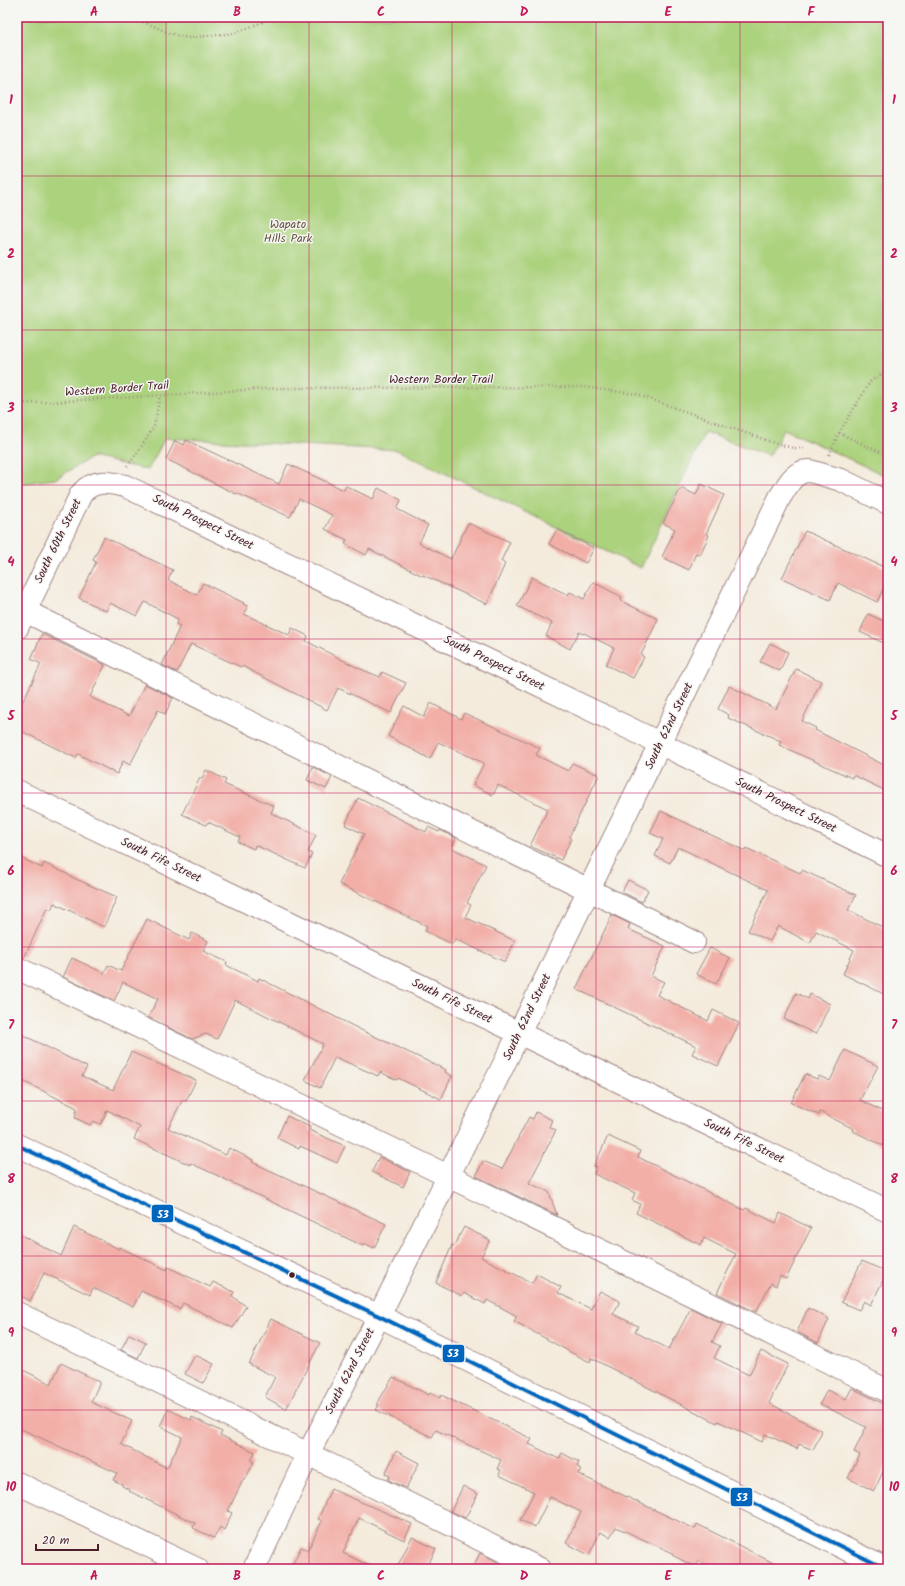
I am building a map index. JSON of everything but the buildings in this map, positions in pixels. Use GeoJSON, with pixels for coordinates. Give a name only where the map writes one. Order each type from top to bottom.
{"type":"FeatureCollection","features":[{"type":"Feature","properties":{"kind":"street"},"geometry":{"type":"LineString","coordinates":[[808,460],[816,471],[841,480],[888,503]]}},
{"type":"Feature","properties":{"kind":"street","name":"South 62nd Street"},"geometry":{"type":"LineString","coordinates":[[254,1569],[308,1454],[379,1316],[519,1033],[780,497],[808,460]]}},
{"type":"Feature","properties":{"kind":"street","name":"South 60th Street"},"geometry":{"type":"LineString","coordinates":[[21,619],[81,494],[88,487],[105,483]]}},
{"type":"Feature","properties":{"kind":"street","name":"South Prospect Street"},"geometry":{"type":"LineString","coordinates":[[105,483],[125,486],[151,497],[888,856]]}},
{"type":"Feature","properties":{"kind":"street"},"geometry":{"type":"LineString","coordinates":[[21,619],[589,890],[694,942]]}},
{"type":"Feature","properties":{"kind":"street","name":"South Fife Street"},"geometry":{"type":"LineString","coordinates":[[17,790],[888,1211]]}},
{"type":"Feature","properties":{"kind":"street"},"geometry":{"type":"LineString","coordinates":[[17,968],[888,1391]]}},
{"type":"Feature","properties":{"kind":"street"},"geometry":{"type":"LineString","coordinates":[[17,1145],[379,1316],[886,1569]]}},
{"type":"Feature","properties":{"kind":"street"},"geometry":{"type":"LineString","coordinates":[[17,1314],[308,1454],[540,1569]]}},
{"type":"Feature","properties":{"kind":"street"},"geometry":{"type":"LineString","coordinates":[[17,1483],[197,1569]]}},
{"type":"Feature","properties":{"kind":"path"},"geometry":{"type":"LineString","coordinates":[[132,17],[172,34],[188,38],[235,33],[275,17]]}},
{"type":"Feature","properties":{"kind":"path"},"geometry":{"type":"LineString","coordinates":[[823,454],[829,456],[839,433],[870,382],[888,369]]}},
{"type":"Feature","properties":{"kind":"path","name":"Western Border Trail"},"geometry":{"type":"LineString","coordinates":[[17,404],[280,388],[581,387],[636,394],[774,443],[808,460]]}},
{"type":"Feature","properties":{"kind":"path"},"geometry":{"type":"LineString","coordinates":[[105,483],[138,452],[154,427],[160,395]]}},
{"type":"Feature","properties":{"kind":"path"},"geometry":{"type":"LineString","coordinates":[[839,433],[888,456]]}},
{"type":"Feature","properties":{"kind":"green space","name":"Wapato Hills Park"},"geometry":{"type":"Polygon","coordinates":[[[17,17],[888,17],[888,477],[784,429],[769,456],[705,432],[641,568],[397,450],[165,438],[148,470],[92,457],[55,479],[17,484],[17,17]]]}},
{"type":"Feature","properties":{"kind":"transit line","name":"53"},"geometry":{"type":"LineString","coordinates":[[17,1145],[379,1316],[886,1569]]}}]}
